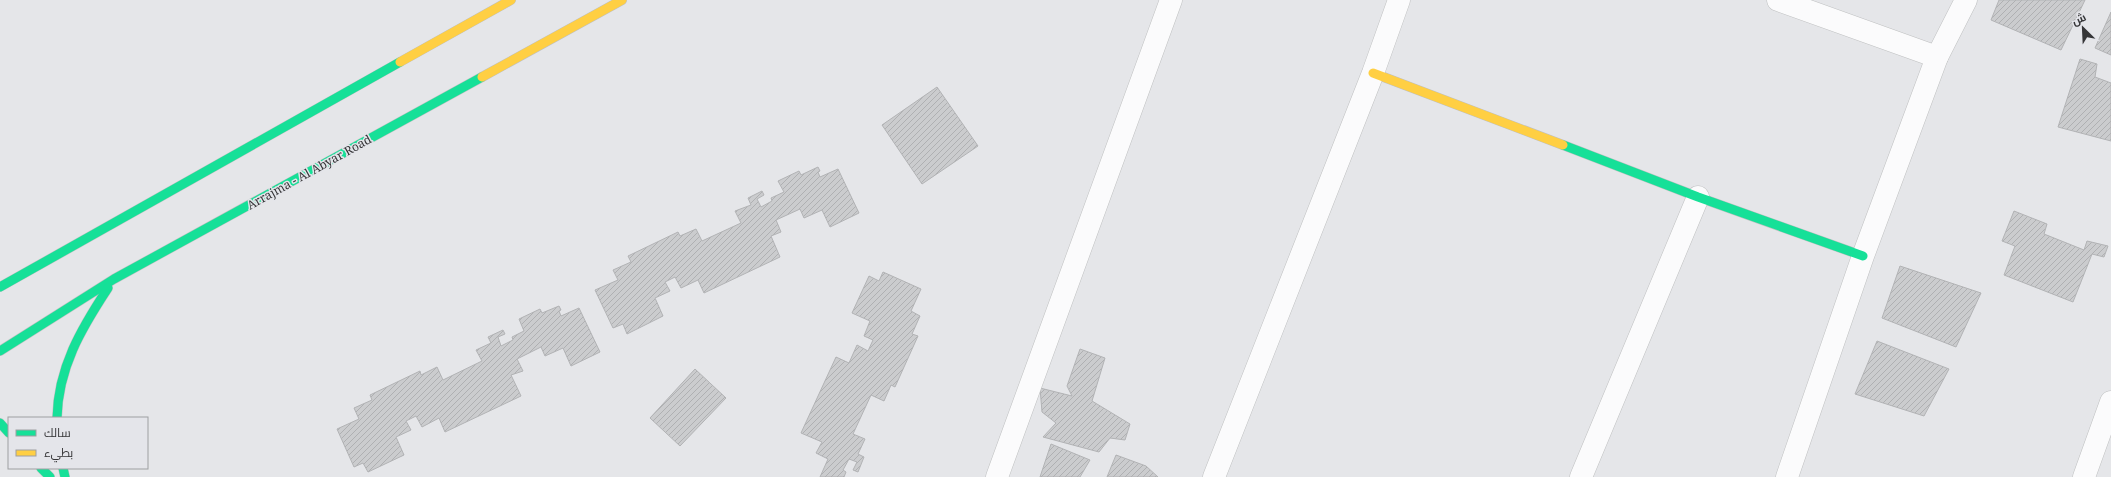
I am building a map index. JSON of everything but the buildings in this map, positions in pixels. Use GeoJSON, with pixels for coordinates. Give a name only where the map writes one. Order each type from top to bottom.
{"type":"FeatureCollection","features":[{"type":"Feature","properties":{"kind":"main road"},"geometry":{"type":"LineString","coordinates":[[0,287],[511,0]]}},
{"type":"Feature","properties":{"kind":"main road","name":"Arrajma - Al Abyar Road"},"geometry":{"type":"LineString","coordinates":[[0,351],[114,280],[622,0]]}},
{"type":"Feature","properties":{"kind":"main road"},"geometry":{"type":"LineString","coordinates":[[1373,73],[1698,197],[1863,256]]}},
{"type":"Feature","properties":{"kind":"main road"},"geometry":{"type":"LineString","coordinates":[[57,417],[56,410],[64,367],[84,324],[114,280]]}},
{"type":"Feature","properties":{"kind":"main road"},"geometry":{"type":"LineString","coordinates":[[0,423],[8,432]]}},
{"type":"Feature","properties":{"kind":"main road"},"geometry":{"type":"LineString","coordinates":[[42,469],[50,477]]}},
{"type":"Feature","properties":{"kind":"street"},"geometry":{"type":"LineString","coordinates":[[997,477],[1171,0]]}},
{"type":"Feature","properties":{"kind":"street"},"geometry":{"type":"LineString","coordinates":[[1214,477],[1373,73],[1399,0]]}},
{"type":"Feature","properties":{"kind":"street"},"geometry":{"type":"LineString","coordinates":[[1778,0],[1937,56]]}},
{"type":"Feature","properties":{"kind":"street"},"geometry":{"type":"LineString","coordinates":[[1787,477],[1863,256],[1937,56],[1966,0]]}},
{"type":"Feature","properties":{"kind":"street"},"geometry":{"type":"LineString","coordinates":[[1581,477],[1698,197]]}},
{"type":"Feature","properties":{"kind":"street"},"geometry":{"type":"LineString","coordinates":[[2084,477],[2111,402]]}},
{"type":"Feature","properties":{"kind":"traffic: fast"},"geometry":{"type":"LineString","coordinates":[[0,287],[400,62]]}},
{"type":"Feature","properties":{"kind":"traffic: fast"},"geometry":{"type":"LineString","coordinates":[[0,351],[114,279],[482,77]]}},
{"type":"Feature","properties":{"kind":"traffic: fast"},"geometry":{"type":"LineString","coordinates":[[1563,145],[1698,197],[1863,256]]}},
{"type":"Feature","properties":{"kind":"traffic: fast"},"geometry":{"type":"LineString","coordinates":[[57,417],[58,400],[66,366],[80,334],[108,288]]}},
{"type":"Feature","properties":{"kind":"traffic: fast"},"geometry":{"type":"LineString","coordinates":[[0,423],[8,432]]}},
{"type":"Feature","properties":{"kind":"traffic: fast"},"geometry":{"type":"LineString","coordinates":[[42,469],[50,477]]}},
{"type":"Feature","properties":{"kind":"traffic: fast"},"geometry":{"type":"LineString","coordinates":[[63,469],[65,477]]}},
{"type":"Feature","properties":{"kind":"traffic: slow"},"geometry":{"type":"LineString","coordinates":[[400,62],[511,0]]}},
{"type":"Feature","properties":{"kind":"traffic: slow"},"geometry":{"type":"LineString","coordinates":[[482,77],[622,0]]}},
{"type":"Feature","properties":{"kind":"traffic: slow"},"geometry":{"type":"LineString","coordinates":[[1373,73],[1563,145]]}}]}
